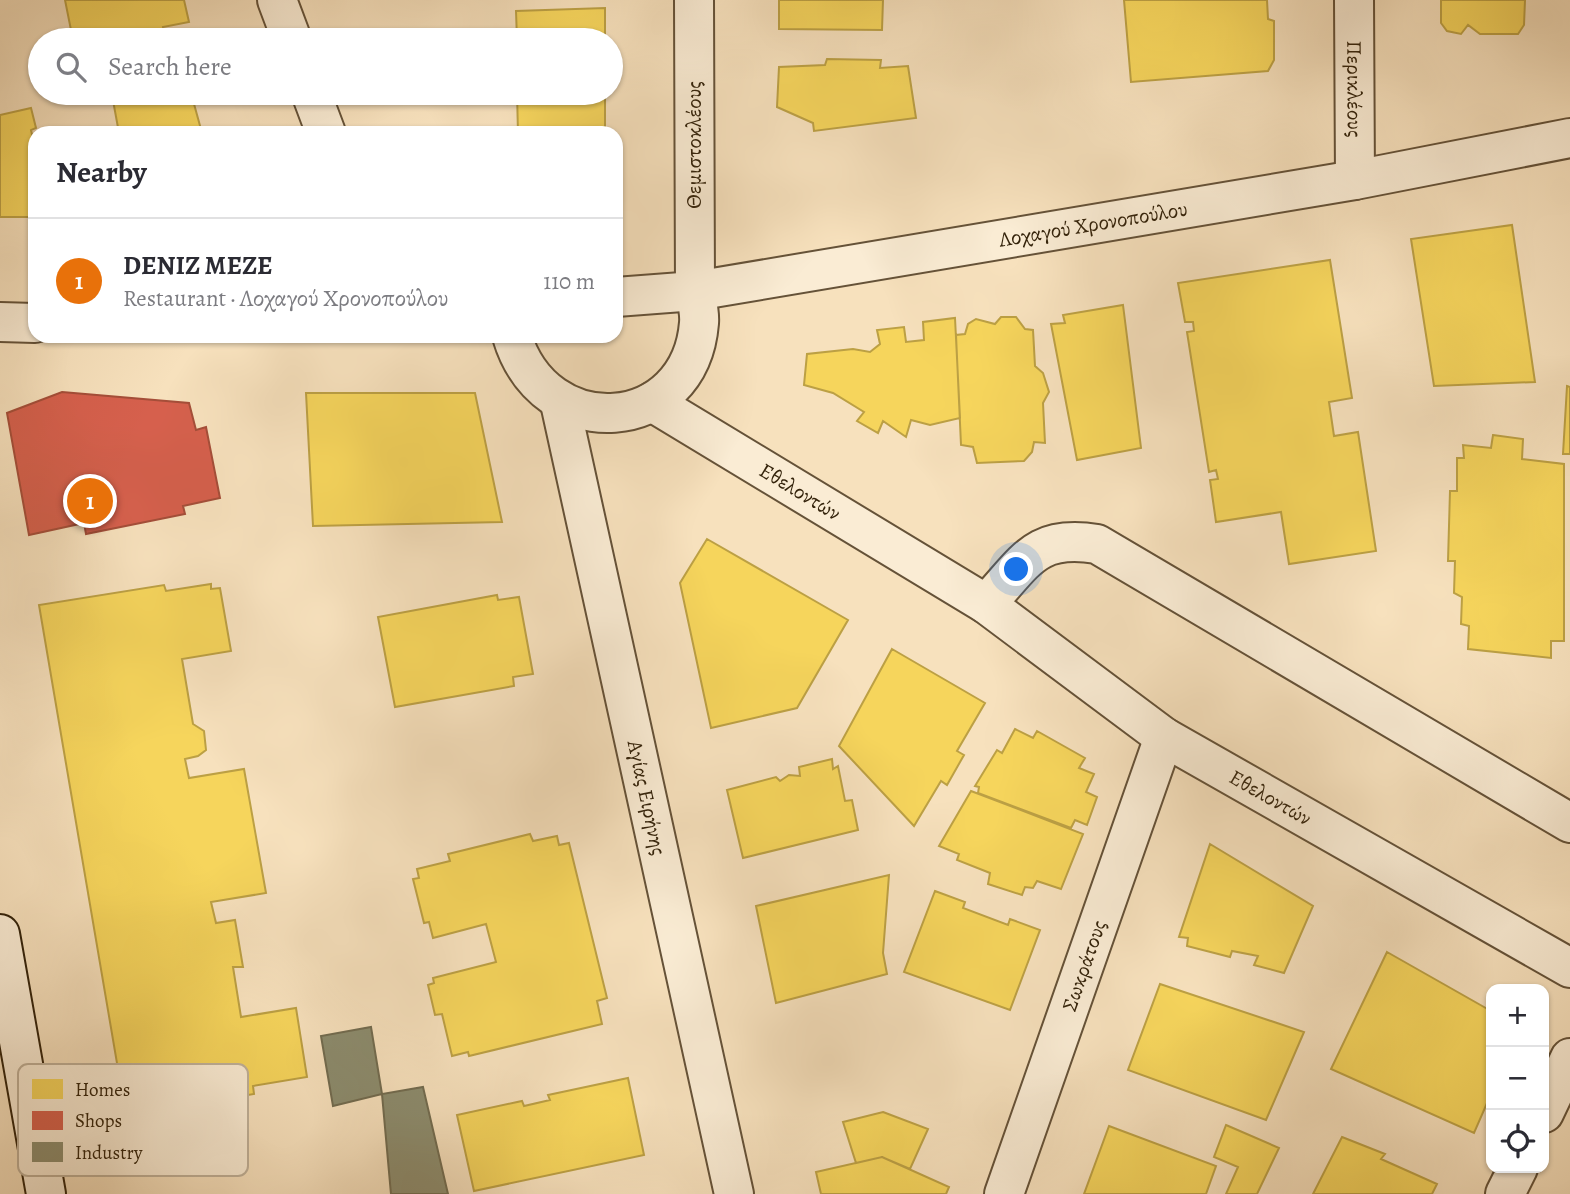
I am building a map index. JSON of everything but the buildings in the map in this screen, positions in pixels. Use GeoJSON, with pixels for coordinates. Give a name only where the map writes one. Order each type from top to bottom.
{"type":"FeatureCollection","features":[{"type":"Feature","properties":{"kind":"street"},"geometry":{"type":"LineString","coordinates":[[277,0],[288,28]]}},
{"type":"Feature","properties":{"kind":"street","name":"Θεμιστοκλέους"},"geometry":{"type":"LineString","coordinates":[[652,402],[677,381],[694,354],[700,321],[695,291],[694,0]]}},
{"type":"Feature","properties":{"kind":"street","name":"Περικλέους"},"geometry":{"type":"LineString","coordinates":[[1354,0],[1355,180]]}},
{"type":"Feature","properties":{"kind":"street"},"geometry":{"type":"LineString","coordinates":[[316,105],[323,126]]}},
{"type":"Feature","properties":{"kind":"street","name":"Λοχαγού Χρονοπούλου"},"geometry":{"type":"LineString","coordinates":[[623,296],[695,291],[1355,180],[1570,138]]}},
{"type":"Feature","properties":{"kind":"street"},"geometry":{"type":"LineString","coordinates":[[0,322],[28,323]]}},
{"type":"Feature","properties":{"kind":"street"},"geometry":{"type":"LineString","coordinates":[[515,343],[525,369],[537,385],[560,403],[588,413],[621,413],[652,402]]}},
{"type":"Feature","properties":{"kind":"street","name":"Εθελοντών"},"geometry":{"type":"LineString","coordinates":[[652,402],[986,604],[1164,737],[1570,968]]}},
{"type":"Feature","properties":{"kind":"street","name":"Αγίας Ειρήνης"},"geometry":{"type":"LineString","coordinates":[[560,403],[734,1194]]}},
{"type":"Feature","properties":{"kind":"street"},"geometry":{"type":"LineString","coordinates":[[986,604],[1040,547],[1069,540],[1097,544],[1570,823]]}},
{"type":"Feature","properties":{"kind":"street","name":"Σωκράτους"},"geometry":{"type":"LineString","coordinates":[[1004,1194],[1164,737]]}},
{"type":"Feature","properties":{"kind":"street"},"geometry":{"type":"LineString","coordinates":[[0,934],[23,1064]]}},
{"type":"Feature","properties":{"kind":"street"},"geometry":{"type":"LineString","coordinates":[[1545,1110],[1570,1058]]}},
{"type":"Feature","properties":{"kind":"street"},"geometry":{"type":"LineString","coordinates":[[1505,1194],[1516,1173]]}},
{"type":"Feature","properties":{"kind":"street"},"geometry":{"type":"LineString","coordinates":[[43,1176],[46,1194]]}},
{"type":"Feature","properties":{"kind":"place","name":"DENIZ MEZE"},"geometry":{"type":"Point","coordinates":[90,501]}}]}
